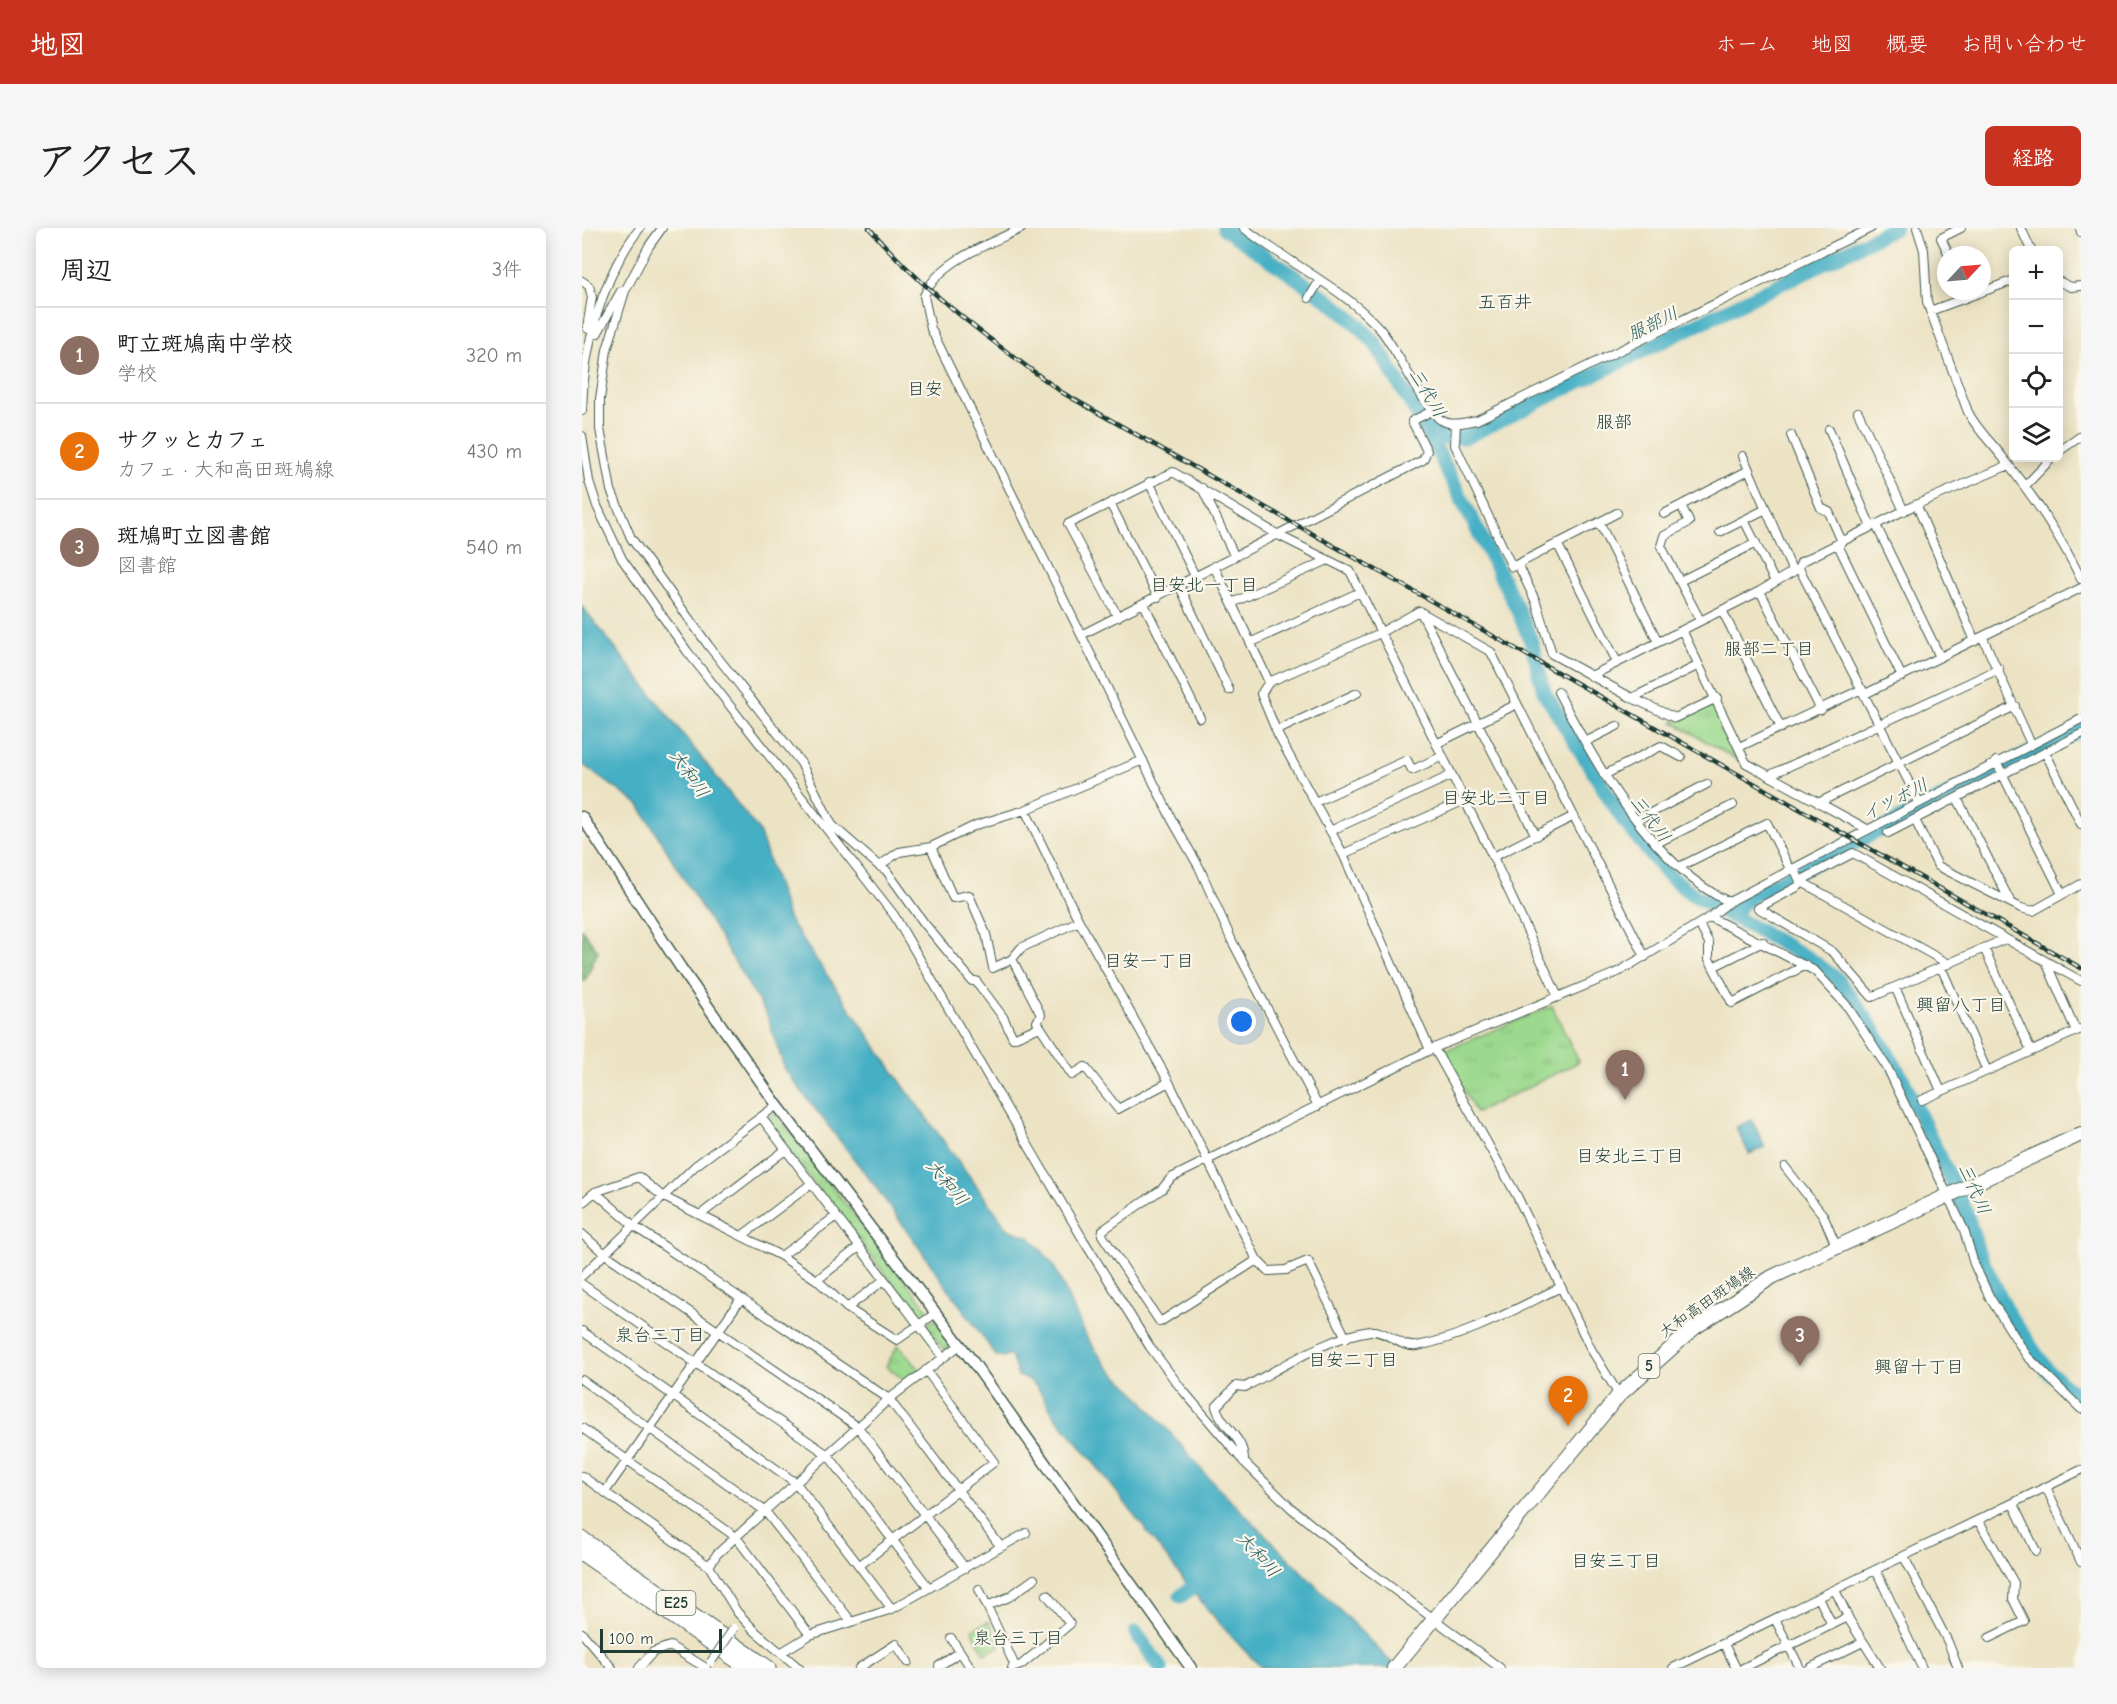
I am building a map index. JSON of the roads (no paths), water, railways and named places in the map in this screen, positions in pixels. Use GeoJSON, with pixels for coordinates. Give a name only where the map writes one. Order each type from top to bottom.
{"type":"FeatureCollection","features":[{"type":"Feature","properties":{"kind":"highway","name":"E25"},"geometry":{"type":"LineString","coordinates":[[582,1539],[768,1668]]}},
{"type":"Feature","properties":{"kind":"highway","name":"E25"},"geometry":{"type":"LineString","coordinates":[[582,1553],[748,1668]]}},
{"type":"Feature","properties":{"kind":"main road","name":"大和高田斑鳩線"},"geometry":{"type":"LineString","coordinates":[[1394,1668],[1619,1395],[1653,1362],[1728,1303],[1772,1277],[1836,1246],[2081,1134]]}},
{"type":"Feature","properties":{"kind":"street"},"geometry":{"type":"LineString","coordinates":[[582,411],[584,370],[593,333],[612,278],[623,254],[640,228]]}},
{"type":"Feature","properties":{"kind":"street"},"geometry":{"type":"LineString","coordinates":[[662,228],[649,246],[625,291],[607,350],[600,399],[603,457],[611,490],[632,538],[708,645],[801,763],[830,827],[879,866],[957,964],[972,981],[976,981],[1003,1017],[1012,1038],[1040,1027]]}},
{"type":"Feature","properties":{"kind":"street"},"geometry":{"type":"LineString","coordinates":[[1022,228],[947,268],[926,290],[924,304],[937,344],[1172,820],[1199,867],[1232,941],[1318,1106]]}},
{"type":"Feature","properties":{"kind":"street"},"geometry":{"type":"LineString","coordinates":[[1244,228],[1320,281],[1379,328],[1394,347],[1431,411],[1456,427],[1477,420],[1871,228]]}},
{"type":"Feature","properties":{"kind":"street"},"geometry":{"type":"LineString","coordinates":[[1917,228],[1924,250],[1930,311],[1968,412],[1975,426],[2009,465],[2059,535],[2081,579]]}},
{"type":"Feature","properties":{"kind":"street"},"geometry":{"type":"LineString","coordinates":[[1944,246],[1941,238],[1961,228]]}},
{"type":"Feature","properties":{"kind":"street"},"geometry":{"type":"LineString","coordinates":[[2021,228],[2029,246]]}},
{"type":"Feature","properties":{"kind":"street"},"geometry":{"type":"LineString","coordinates":[[582,281],[591,291],[586,325],[589,331],[597,334],[622,290],[625,291]]}},
{"type":"Feature","properties":{"kind":"street"},"geometry":{"type":"LineString","coordinates":[[1309,297],[1320,281]]}},
{"type":"Feature","properties":{"kind":"street"},"geometry":{"type":"LineString","coordinates":[[1991,287],[2009,281]]}},
{"type":"Feature","properties":{"kind":"street"},"geometry":{"type":"LineString","coordinates":[[2063,283],[2071,287],[2081,286]]}},
{"type":"Feature","properties":{"kind":"street"},"geometry":{"type":"LineString","coordinates":[[1930,311],[1954,300]]}},
{"type":"Feature","properties":{"kind":"street"},"geometry":{"type":"LineString","coordinates":[[1081,635],[1158,597],[1234,555],[1280,536],[1423,460],[1427,451],[1412,421],[1431,411]]}},
{"type":"Feature","properties":{"kind":"street"},"geometry":{"type":"LineString","coordinates":[[1858,412],[1904,511]]}},
{"type":"Feature","properties":{"kind":"street"},"geometry":{"type":"LineString","coordinates":[[1456,427],[1455,445],[1512,567],[1617,513]]}},
{"type":"Feature","properties":{"kind":"street"},"geometry":{"type":"LineString","coordinates":[[1830,429],[1873,526],[1940,657]]}},
{"type":"Feature","properties":{"kind":"street"},"geometry":{"type":"LineString","coordinates":[[1791,435],[1821,508],[1829,512],[1840,544],[1902,676]]}},
{"type":"Feature","properties":{"kind":"street"},"geometry":{"type":"LineString","coordinates":[[582,436],[589,481],[597,506],[622,559],[687,651],[830,827],[875,887],[916,949],[1028,1148],[1150,1347],[1204,1417],[1244,1462],[1291,1508],[1353,1558],[1500,1668]]}},
{"type":"Feature","properties":{"kind":"street"},"geometry":{"type":"LineString","coordinates":[[2063,449],[2081,436]]}},
{"type":"Feature","properties":{"kind":"street"},"geometry":{"type":"LineString","coordinates":[[1743,456],[1796,570],[1881,724],[1919,802]]}},
{"type":"Feature","properties":{"kind":"street"},"geometry":{"type":"LineString","coordinates":[[2025,486],[2048,462]]}},
{"type":"Feature","properties":{"kind":"street"},"geometry":{"type":"LineString","coordinates":[[1591,676],[1760,591],[1796,570],[1801,562],[1904,511],[2009,465]]}},
{"type":"Feature","properties":{"kind":"street"},"geometry":{"type":"LineString","coordinates":[[1664,514],[1749,470]]}},
{"type":"Feature","properties":{"kind":"street"},"geometry":{"type":"LineString","coordinates":[[1118,617],[1068,524],[1173,472],[1280,536],[1350,571],[1493,857],[1558,998]]}},
{"type":"Feature","properties":{"kind":"street"},"geometry":{"type":"LineString","coordinates":[[1149,482],[1195,576]]}},
{"type":"Feature","properties":{"kind":"street"},"geometry":{"type":"LineString","coordinates":[[1202,488],[1234,555]]}},
{"type":"Feature","properties":{"kind":"street"},"geometry":{"type":"LineString","coordinates":[[1110,503],[1158,597]]}},
{"type":"Feature","properties":{"kind":"street"},"geometry":{"type":"LineString","coordinates":[[1681,505],[1689,522],[1664,536],[1661,546],[1700,620]]}},
{"type":"Feature","properties":{"kind":"street"},"geometry":{"type":"LineString","coordinates":[[1917,506],[1979,639],[1999,669],[2031,744]]}},
{"type":"Feature","properties":{"kind":"street"},"geometry":{"type":"LineString","coordinates":[[1720,532],[1766,509]]}},
{"type":"Feature","properties":{"kind":"street"},"geometry":{"type":"LineString","coordinates":[[1744,520],[1775,582]]}},
{"type":"Feature","properties":{"kind":"street"},"geometry":{"type":"LineString","coordinates":[[1599,522],[1658,642]]}},
{"type":"Feature","properties":{"kind":"street"},"geometry":{"type":"LineString","coordinates":[[1557,543],[1617,662]]}},
{"type":"Feature","properties":{"kind":"street"},"geometry":{"type":"LineString","coordinates":[[1680,581],[1756,543]]}},
{"type":"Feature","properties":{"kind":"street"},"geometry":{"type":"LineString","coordinates":[[1232,603],[1328,560]]}},
{"type":"Feature","properties":{"kind":"street"},"geometry":{"type":"LineString","coordinates":[[1518,564],[1536,602],[1552,654],[1632,698],[1674,718],[1717,698]]}},
{"type":"Feature","properties":{"kind":"street"},"geometry":{"type":"LineString","coordinates":[[1214,566],[1269,682]]}},
{"type":"Feature","properties":{"kind":"street"},"geometry":{"type":"LineString","coordinates":[[1179,585],[1229,690]]}},
{"type":"Feature","properties":{"kind":"street"},"geometry":{"type":"LineString","coordinates":[[1739,747],[1902,676],[2081,588]]}},
{"type":"Feature","properties":{"kind":"street"},"geometry":{"type":"LineString","coordinates":[[1760,591],[1821,710]]}},
{"type":"Feature","properties":{"kind":"street"},"geometry":{"type":"LineString","coordinates":[[1252,642],[1360,592]]}},
{"type":"Feature","properties":{"kind":"street"},"geometry":{"type":"LineString","coordinates":[[1144,604],[1200,718]]}},
{"type":"Feature","properties":{"kind":"street"},"geometry":{"type":"LineString","coordinates":[[1722,610],[1781,728]]}},
{"type":"Feature","properties":{"kind":"street"},"geometry":{"type":"LineString","coordinates":[[1420,611],[1269,682],[1261,694],[1276,731],[1343,854],[1432,1049],[1517,1196],[1591,1349],[1619,1395]]}},
{"type":"Feature","properties":{"kind":"street"},"geometry":{"type":"LineString","coordinates":[[1420,611],[1491,652],[1645,957]]}},
{"type":"Feature","properties":{"kind":"street"},"geometry":{"type":"LineString","coordinates":[[1420,611],[1536,836]]}},
{"type":"Feature","properties":{"kind":"street"},"geometry":{"type":"LineString","coordinates":[[1682,630],[1717,698],[1746,763],[1867,829]]}},
{"type":"Feature","properties":{"kind":"street"},"geometry":{"type":"LineString","coordinates":[[1632,698],[1700,665]]}},
{"type":"Feature","properties":{"kind":"street"},"geometry":{"type":"LineString","coordinates":[[1770,775],[1999,669]]}},
{"type":"Feature","properties":{"kind":"street"},"geometry":{"type":"LineString","coordinates":[[1558,692],[1604,775],[1637,820],[1700,887],[1729,902]]}},
{"type":"Feature","properties":{"kind":"street"},"geometry":{"type":"LineString","coordinates":[[1276,731],[1358,693]]}},
{"type":"Feature","properties":{"kind":"street"},"geometry":{"type":"LineString","coordinates":[[1436,744],[1517,704]]}},
{"type":"Feature","properties":{"kind":"street"},"geometry":{"type":"LineString","coordinates":[[1818,803],[2015,706]]}},
{"type":"Feature","properties":{"kind":"street"},"geometry":{"type":"LineString","coordinates":[[1888,833],[1957,798],[2031,744],[2081,719]]}},
{"type":"Feature","properties":{"kind":"street"},"geometry":{"type":"LineString","coordinates":[[1585,742],[1617,726]]}},
{"type":"Feature","properties":{"kind":"street"},"geometry":{"type":"LineString","coordinates":[[1257,1260],[1160,1322],[1102,1235],[1103,1230],[1162,1190],[1171,1178],[1432,1049],[1558,998],[1645,957],[1710,917],[1729,902],[1919,802],[1999,768],[2045,752],[2081,734]]}},
{"type":"Feature","properties":{"kind":"street"},"geometry":{"type":"LineString","coordinates":[[1604,775],[1661,746],[1681,757]]}},
{"type":"Feature","properties":{"kind":"street"},"geometry":{"type":"LineString","coordinates":[[2045,752],[2081,824]]}},
{"type":"Feature","properties":{"kind":"street"},"geometry":{"type":"LineString","coordinates":[[1315,802],[1407,760],[1412,770],[1443,756]]}},
{"type":"Feature","properties":{"kind":"street"},"geometry":{"type":"LineString","coordinates":[[879,866],[898,852],[931,847],[976,825],[1025,810],[1143,760]]}},
{"type":"Feature","properties":{"kind":"street"},"geometry":{"type":"LineString","coordinates":[[1999,768],[2062,894]]}},
{"type":"Feature","properties":{"kind":"street"},"geometry":{"type":"LineString","coordinates":[[1330,831],[1452,775]]}},
{"type":"Feature","properties":{"kind":"street"},"geometry":{"type":"LineString","coordinates":[[1637,820],[1707,784]]}},
{"type":"Feature","properties":{"kind":"street"},"geometry":{"type":"LineString","coordinates":[[1957,798],[2010,902]]}},
{"type":"Feature","properties":{"kind":"street"},"geometry":{"type":"LineString","coordinates":[[1343,854],[1465,800]]}},
{"type":"Feature","properties":{"kind":"street"},"geometry":{"type":"LineString","coordinates":[[1657,843],[1733,804]]}},
{"type":"Feature","properties":{"kind":"street"},"geometry":{"type":"LineString","coordinates":[[1025,810],[1079,921],[1169,1082],[1257,1260],[1268,1271],[1278,1271],[1308,1261],[1346,1338]]}},
{"type":"Feature","properties":{"kind":"street"},"geometry":{"type":"LineString","coordinates":[[1493,857],[1574,816]]}},
{"type":"Feature","properties":{"kind":"street"},"geometry":{"type":"LineString","coordinates":[[582,817],[681,968],[777,1105],[960,1345],[1191,1668]]}},
{"type":"Feature","properties":{"kind":"street"},"geometry":{"type":"LineString","coordinates":[[1915,820],[1938,866],[2032,911],[2081,884]]}},
{"type":"Feature","properties":{"kind":"street"},"geometry":{"type":"LineString","coordinates":[[1679,867],[1767,823],[1800,881],[1945,965],[1987,1071]]}},
{"type":"Feature","properties":{"kind":"street"},"geometry":{"type":"LineString","coordinates":[[931,847],[953,898],[969,895],[986,934],[993,968],[1012,960],[1021,948],[1079,921]]}},
{"type":"Feature","properties":{"kind":"street"},"geometry":{"type":"LineString","coordinates":[[2005,939],[1872,997],[1866,993],[1833,952],[1758,908],[1799,886],[1800,881],[1853,853],[2081,981]]}},
{"type":"Feature","properties":{"kind":"street"},"geometry":{"type":"LineString","coordinates":[[1710,917],[1763,942],[1822,976],[1870,1040],[1888,1070],[1964,1230],[1974,1264],[1990,1298],[2027,1356],[2081,1409]]}},
{"type":"Feature","properties":{"kind":"street"},"geometry":{"type":"LineString","coordinates":[[1699,924],[1709,943],[1709,959],[1732,1003],[1806,965]]}},
{"type":"Feature","properties":{"kind":"street"},"geometry":{"type":"LineString","coordinates":[[1713,967],[1763,942]]}},
{"type":"Feature","properties":{"kind":"street"},"geometry":{"type":"LineString","coordinates":[[1984,948],[2031,1051]]}},
{"type":"Feature","properties":{"kind":"street"},"geometry":{"type":"LineString","coordinates":[[1012,960],[1041,1015],[1037,1022],[1072,1075],[1084,1067],[1118,1109],[1169,1082]]}},
{"type":"Feature","properties":{"kind":"street"},"geometry":{"type":"LineString","coordinates":[[1922,1100],[2079,1030],[2045,962]]}},
{"type":"Feature","properties":{"kind":"street"},"geometry":{"type":"LineString","coordinates":[[1895,987],[1941,1091]]}},
{"type":"Feature","properties":{"kind":"street"},"geometry":{"type":"LineString","coordinates":[[582,1276],[694,1166],[777,1105]]}},
{"type":"Feature","properties":{"kind":"street"},"geometry":{"type":"LineString","coordinates":[[760,1117],[943,1357]]}},
{"type":"Feature","properties":{"kind":"street"},"geometry":{"type":"LineString","coordinates":[[700,1215],[784,1151]]}},
{"type":"Feature","properties":{"kind":"street"},"geometry":{"type":"LineString","coordinates":[[1785,1167],[1823,1215],[1836,1246]]}},
{"type":"Feature","properties":{"kind":"street"},"geometry":{"type":"LineString","coordinates":[[582,1203],[595,1192],[639,1177],[662,1196],[781,1256],[817,1280],[847,1308],[897,1340],[936,1313]]}},
{"type":"Feature","properties":{"kind":"street"},"geometry":{"type":"LineString","coordinates":[[743,1235],[811,1184]]}},
{"type":"Feature","properties":{"kind":"street"},"geometry":{"type":"LineString","coordinates":[[595,1192],[634,1226],[889,1399],[1001,1547]]}},
{"type":"Feature","properties":{"kind":"street"},"geometry":{"type":"LineString","coordinates":[[781,1256],[835,1217]]}},
{"type":"Feature","properties":{"kind":"street"},"geometry":{"type":"LineString","coordinates":[[582,1234],[605,1254],[858,1427],[965,1568]]}},
{"type":"Feature","properties":{"kind":"street"},"geometry":{"type":"LineString","coordinates":[[817,1280],[859,1247]]}},
{"type":"Feature","properties":{"kind":"street"},"geometry":{"type":"LineString","coordinates":[[847,1308],[884,1280]]}},
{"type":"Feature","properties":{"kind":"street"},"geometry":{"type":"LineString","coordinates":[[582,1284],[828,1455],[929,1588]]}},
{"type":"Feature","properties":{"kind":"street"},"geometry":{"type":"LineString","coordinates":[[1244,1462],[1240,1442],[1218,1414],[1216,1407],[1236,1386],[1245,1387],[1298,1359],[1346,1338],[1375,1331],[1414,1347],[1485,1323],[1561,1287]]}},
{"type":"Feature","properties":{"kind":"street"},"geometry":{"type":"LineString","coordinates":[[605,1492],[740,1300]]}},
{"type":"Feature","properties":{"kind":"street"},"geometry":{"type":"LineString","coordinates":[[582,1331],[796,1483],[892,1609]]}},
{"type":"Feature","properties":{"kind":"street"},"geometry":{"type":"LineString","coordinates":[[709,1566],[717,1554],[889,1399],[960,1345]]}},
{"type":"Feature","properties":{"kind":"street"},"geometry":{"type":"LineString","coordinates":[[860,1565],[994,1462],[926,1370]]}},
{"type":"Feature","properties":{"kind":"street"},"geometry":{"type":"LineString","coordinates":[[582,1380],[765,1511],[850,1621]]}},
{"type":"Feature","properties":{"kind":"street"},"geometry":{"type":"LineString","coordinates":[[582,1428],[736,1537],[810,1635]]}},
{"type":"Feature","properties":{"kind":"street"},"geometry":{"type":"LineString","coordinates":[[1673,1668],[1690,1664],[1724,1644],[2081,1470]]}},
{"type":"Feature","properties":{"kind":"street"},"geometry":{"type":"LineString","coordinates":[[582,1476],[709,1566],[727,1599],[743,1619],[799,1668]]}},
{"type":"Feature","properties":{"kind":"street"},"geometry":{"type":"LineString","coordinates":[[2046,1487],[2081,1562]]}},
{"type":"Feature","properties":{"kind":"street"},"geometry":{"type":"LineString","coordinates":[[2013,1504],[2036,1551]]}},
{"type":"Feature","properties":{"kind":"street"},"geometry":{"type":"LineString","coordinates":[[1979,1521],[2014,1583],[2013,1599],[2024,1621],[1989,1638]]}},
{"type":"Feature","properties":{"kind":"street"},"geometry":{"type":"LineString","coordinates":[[782,1652],[810,1635],[892,1609],[1026,1533]]}},
{"type":"Feature","properties":{"kind":"street"},"geometry":{"type":"LineString","coordinates":[[1904,1557],[1934,1612],[1958,1668]]}},
{"type":"Feature","properties":{"kind":"street"},"geometry":{"type":"LineString","coordinates":[[1876,1570],[1922,1668]]}},
{"type":"Feature","properties":{"kind":"street"},"geometry":{"type":"LineString","coordinates":[[987,1606],[1009,1597],[1034,1580]]}},
{"type":"Feature","properties":{"kind":"street"},"geometry":{"type":"LineString","coordinates":[[979,1589],[1019,1667],[1070,1624],[1047,1595]]}},
{"type":"Feature","properties":{"kind":"street"},"geometry":{"type":"LineString","coordinates":[[1835,1590],[1848,1617],[1879,1668]]}},
{"type":"Feature","properties":{"kind":"street"},"geometry":{"type":"LineString","coordinates":[[1819,1598],[1832,1625]]}},
{"type":"Feature","properties":{"kind":"street"},"geometry":{"type":"LineString","coordinates":[[1743,1668],[1848,1617]]}},
{"type":"Feature","properties":{"kind":"street"},"geometry":{"type":"LineString","coordinates":[[639,1668],[653,1652],[670,1646],[708,1666],[734,1628],[743,1619]]}},
{"type":"Feature","properties":{"kind":"street"},"geometry":{"type":"LineString","coordinates":[[1775,1619],[1800,1668]]}},
{"type":"Feature","properties":{"kind":"street"},"geometry":{"type":"LineString","coordinates":[[1447,1627],[1491,1668]]}},
{"type":"Feature","properties":{"kind":"street"},"geometry":{"type":"LineString","coordinates":[[582,1633],[612,1668]]}},
{"type":"Feature","properties":{"kind":"street"},"geometry":{"type":"LineString","coordinates":[[951,1638],[971,1668]]}},
{"type":"Feature","properties":{"kind":"street"},"geometry":{"type":"LineString","coordinates":[[1810,1668],[1863,1642]]}},
{"type":"Feature","properties":{"kind":"street"},"geometry":{"type":"LineString","coordinates":[[859,1668],[896,1644],[908,1662]]}},
{"type":"Feature","properties":{"kind":"street"},"geometry":{"type":"LineString","coordinates":[[1724,1644],[1736,1668]]}},
{"type":"Feature","properties":{"kind":"street"},"geometry":{"type":"LineString","coordinates":[[939,1666],[960,1652]]}},
{"type":"Feature","properties":{"kind":"water","name":"大和川"},"geometry":{"type":"Polygon","coordinates":[[[582,606],[759,831],[789,920],[907,1091],[1008,1229],[1031,1238],[1053,1264],[1087,1338],[1106,1365],[1138,1395],[1209,1478],[1397,1668],[1262,1668],[1234,1639],[1183,1578],[1054,1415],[1033,1383],[1018,1376],[1011,1356],[997,1357],[875,1186],[785,1070],[767,1015],[639,805],[582,764],[582,606]]]}},
{"type":"Feature","properties":{"kind":"water"},"geometry":{"type":"Polygon","coordinates":[[[1752,1120],[1765,1147],[1749,1154],[1736,1127],[1752,1120]]]}},
{"type":"Feature","properties":{"kind":"waterway","name":"三代川"},"geometry":{"type":"LineString","coordinates":[[1224,228],[1327,299],[1356,323],[1375,343],[1426,429],[1516,606],[1531,641],[1544,692],[1622,818],[1666,873],[1692,894],[1808,958],[1838,980],[1872,1027],[1902,1078],[1966,1212],[1978,1252],[2009,1315],[2047,1370],[2081,1400]]}},
{"type":"Feature","properties":{"kind":"waterway","name":"服部川"},"geometry":{"type":"LineString","coordinates":[[1426,429],[1448,438],[1466,437],[1895,228]]}},
{"type":"Feature","properties":{"kind":"waterway","name":"イツボ川"},"geometry":{"type":"LineString","coordinates":[[1732,914],[1751,896],[2021,757],[2081,730]]}},
{"type":"Feature","properties":{"kind":"waterway"},"geometry":{"type":"LineString","coordinates":[[1181,1596],[1206,1576]]}},
{"type":"Feature","properties":{"kind":"waterway"},"geometry":{"type":"LineString","coordinates":[[1136,1633],[1161,1668]]}},
{"type":"Feature","properties":{"kind":"railway"},"geometry":{"type":"LineString","coordinates":[[869,228],[937,296],[986,336],[1063,393],[2081,968]]}},
{"type":"Feature","properties":{"kind":"place","name":"町立斑鳩南中学校"},"geometry":{"type":"Point","coordinates":[1625,1100]}},
{"type":"Feature","properties":{"kind":"place","name":"斑鳩町立図書館"},"geometry":{"type":"Point","coordinates":[1800,1366]}},
{"type":"Feature","properties":{"kind":"place","name":"サクッとカフェ"},"geometry":{"type":"Point","coordinates":[1568,1426]}},
{"type":"Feature","properties":{"kind":"district","name":"五百井"},"geometry":{"type":"Point","coordinates":[1505,302]}},
{"type":"Feature","properties":{"kind":"district","name":"目安"},"geometry":{"type":"Point","coordinates":[925,389]}},
{"type":"Feature","properties":{"kind":"district","name":"服部"},"geometry":{"type":"Point","coordinates":[1614,422]}},
{"type":"Feature","properties":{"kind":"district","name":"目安北一丁目"},"geometry":{"type":"Point","coordinates":[1204,585]}},
{"type":"Feature","properties":{"kind":"district","name":"服部二丁目"},"geometry":{"type":"Point","coordinates":[1769,649]}},
{"type":"Feature","properties":{"kind":"district","name":"目安北二丁目"},"geometry":{"type":"Point","coordinates":[1496,798]}},
{"type":"Feature","properties":{"kind":"district","name":"目安一丁目"},"geometry":{"type":"Point","coordinates":[1149,961]}},
{"type":"Feature","properties":{"kind":"district","name":"興留八丁目"},"geometry":{"type":"Point","coordinates":[1961,1005]}},
{"type":"Feature","properties":{"kind":"district","name":"目安北三丁目"},"geometry":{"type":"Point","coordinates":[1630,1156]}},
{"type":"Feature","properties":{"kind":"district","name":"泉台二丁目"},"geometry":{"type":"Point","coordinates":[660,1335]}},
{"type":"Feature","properties":{"kind":"district","name":"目安二丁目"},"geometry":{"type":"Point","coordinates":[1353,1360]}},
{"type":"Feature","properties":{"kind":"district","name":"興留十丁目"},"geometry":{"type":"Point","coordinates":[1919,1367]}},
{"type":"Feature","properties":{"kind":"district","name":"目安三丁目"},"geometry":{"type":"Point","coordinates":[1616,1561]}},
{"type":"Feature","properties":{"kind":"district","name":"泉台三丁目"},"geometry":{"type":"Point","coordinates":[1018,1638]}}]}
